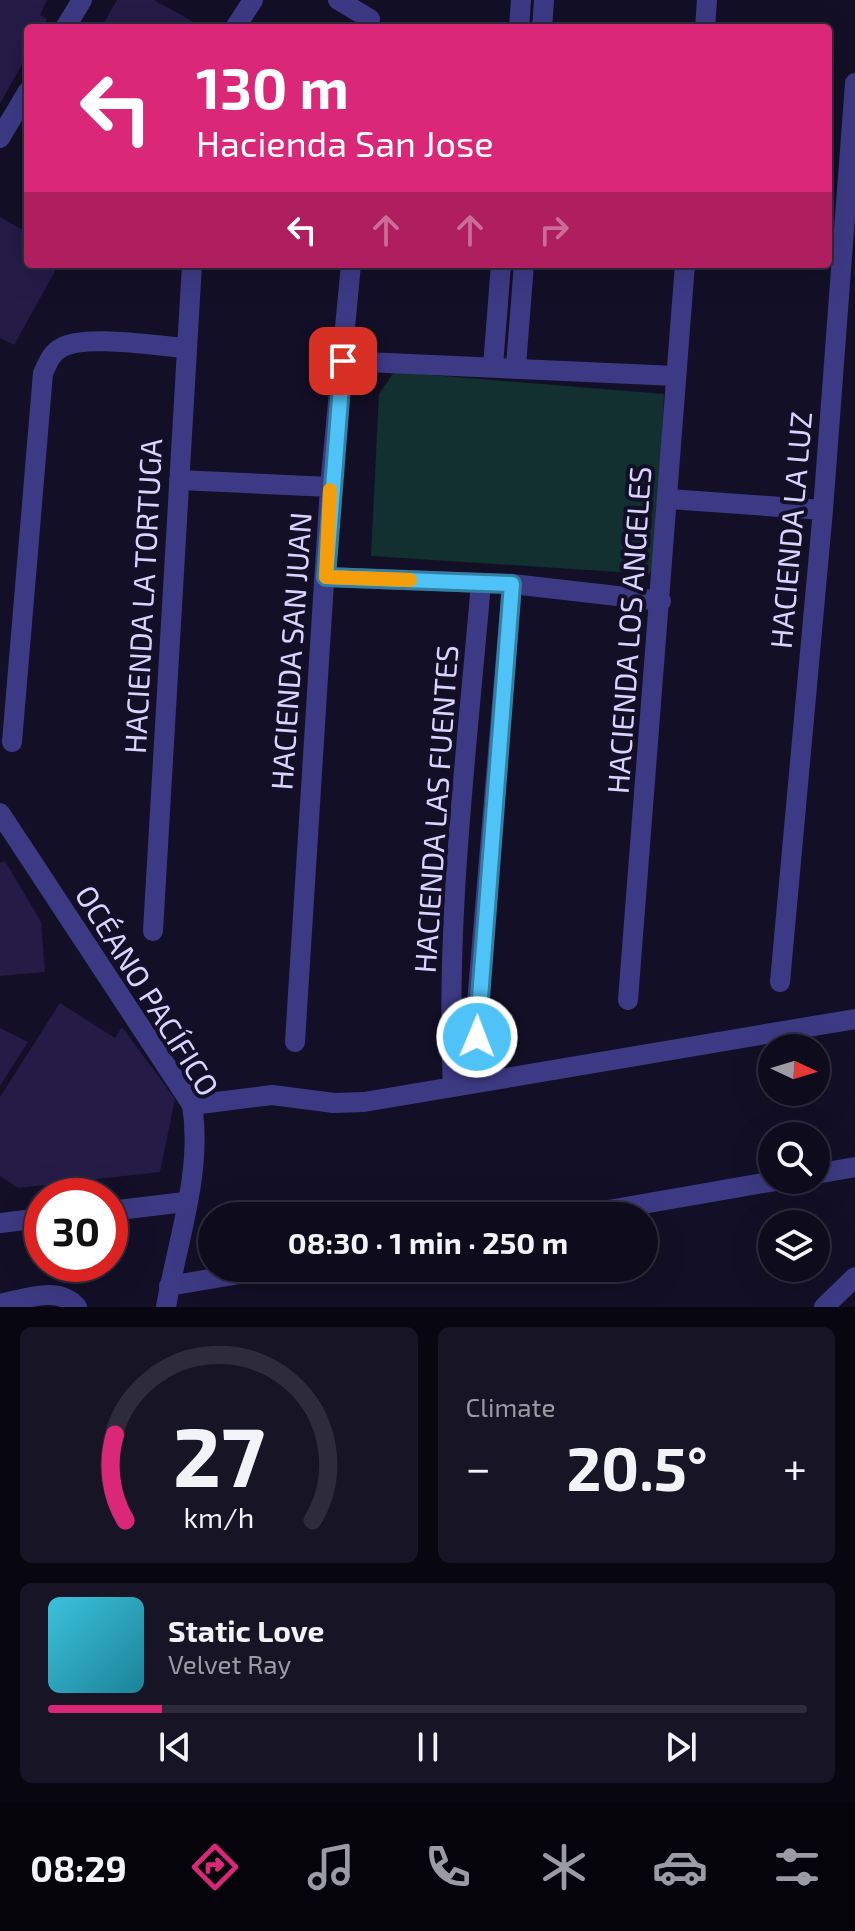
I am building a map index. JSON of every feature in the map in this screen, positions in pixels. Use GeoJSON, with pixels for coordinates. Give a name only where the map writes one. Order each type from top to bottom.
{"type":"FeatureCollection","features":[{"type":"Feature","properties":{"kind":"street"},"geometry":{"type":"LineString","coordinates":[[67,24],[82,0]]}},
{"type":"Feature","properties":{"kind":"street"},"geometry":{"type":"LineString","coordinates":[[238,24],[253,0]]}},
{"type":"Feature","properties":{"kind":"street"},"geometry":{"type":"LineString","coordinates":[[338,0],[370,16]]}},
{"type":"Feature","properties":{"kind":"street"},"geometry":{"type":"LineString","coordinates":[[519,24],[521,0]]}},
{"type":"Feature","properties":{"kind":"street"},"geometry":{"type":"LineString","coordinates":[[542,24],[544,0]]}},
{"type":"Feature","properties":{"kind":"street"},"geometry":{"type":"LineString","coordinates":[[705,24],[707,0]]}},
{"type":"Feature","properties":{"kind":"street","name":"HACIENDA LA LUZ"},"geometry":{"type":"LineString","coordinates":[[780,982],[823,510],[855,83]]}},
{"type":"Feature","properties":{"kind":"street"},"geometry":{"type":"LineString","coordinates":[[0,138],[24,98]]}},
{"type":"Feature","properties":{"kind":"street","name":"HACIENDA LA TORTUGA"},"geometry":{"type":"LineString","coordinates":[[153,931],[192,268]]}},
{"type":"Feature","properties":{"kind":"street","name":"HACIENDA SAN JUAN"},"geometry":{"type":"LineString","coordinates":[[295,1042],[330,487],[351,268]]}},
{"type":"Feature","properties":{"kind":"street"},"geometry":{"type":"LineString","coordinates":[[493,366],[501,268]]}},
{"type":"Feature","properties":{"kind":"street"},"geometry":{"type":"LineString","coordinates":[[516,366],[524,268]]}},
{"type":"Feature","properties":{"kind":"street","name":"HACIENDA LOS ANGELES"},"geometry":{"type":"LineString","coordinates":[[628,1000],[685,268]]}},
{"type":"Feature","properties":{"kind":"street"},"geometry":{"type":"LineString","coordinates":[[12,742],[43,373],[52,355],[63,346],[81,342],[185,348]]}},
{"type":"Feature","properties":{"kind":"street"},"geometry":{"type":"LineString","coordinates":[[343,361],[516,366],[676,376]]}},
{"type":"Feature","properties":{"kind":"street"},"geometry":{"type":"LineString","coordinates":[[179,480],[330,487]]}},
{"type":"Feature","properties":{"kind":"street"},"geometry":{"type":"LineString","coordinates":[[669,499],[823,510]]}},
{"type":"Feature","properties":{"kind":"street"},"geometry":{"type":"LineString","coordinates":[[326,577],[512,584],[661,601]]}},
{"type":"Feature","properties":{"kind":"street","name":"HACIENDA LAS FUENTES"},"geometry":{"type":"LineString","coordinates":[[453,1087],[451,1030],[462,811],[481,583]]}},
{"type":"Feature","properties":{"kind":"street","name":"HACIENDA LAS FUENTES"},"geometry":{"type":"LineString","coordinates":[[479,1082],[476,1015],[512,584]]}},
{"type":"Feature","properties":{"kind":"street"},"geometry":{"type":"LineString","coordinates":[[462,811],[493,814]]}},
{"type":"Feature","properties":{"kind":"street","name":"OCÉANO PACÍFICO"},"geometry":{"type":"LineString","coordinates":[[0,813],[192,1105],[196,1131],[168,1297]]}},
{"type":"Feature","properties":{"kind":"street"},"geometry":{"type":"LineString","coordinates":[[192,1105],[272,1095],[334,1103],[364,1102],[855,1019]]}},
{"type":"Feature","properties":{"kind":"street"},"geometry":{"type":"LineString","coordinates":[[830,1171],[855,1167]]}},
{"type":"Feature","properties":{"kind":"street"},"geometry":{"type":"LineString","coordinates":[[654,1202],[758,1184]]}},
{"type":"Feature","properties":{"kind":"street"},"geometry":{"type":"LineString","coordinates":[[128,1209],[185,1202]]}},
{"type":"Feature","properties":{"kind":"street"},"geometry":{"type":"LineString","coordinates":[[0,1223],[24,1220]]}},
{"type":"Feature","properties":{"kind":"street"},"geometry":{"type":"LineString","coordinates":[[824,1307],[855,1277]]}},
{"type":"Feature","properties":{"kind":"street"},"geometry":{"type":"LineString","coordinates":[[168,1297],[223,1282]]}},
{"type":"Feature","properties":{"kind":"street"},"geometry":{"type":"LineString","coordinates":[[0,1304],[58,1294],[70,1298],[77,1307]]}},
{"type":"Feature","properties":{"kind":"green space"},"geometry":{"type":"Polygon","coordinates":[[[394,372],[664,394],[656,564],[649,574],[371,556],[379,394],[394,372]]]}},
{"type":"Feature","properties":{"kind":"building"},"geometry":{"type":"Polygon","coordinates":[[[0,0],[47,0],[40,15],[47,19],[44,24],[24,24],[24,60],[0,104],[0,0]]]}},
{"type":"Feature","properties":{"kind":"building"},"geometry":{"type":"Polygon","coordinates":[[[117,0],[154,0],[197,24],[103,24],[117,0]]]}},
{"type":"Feature","properties":{"kind":"building"},"geometry":{"type":"Polygon","coordinates":[[[0,217],[24,231],[24,268],[57,268],[14,345],[0,338],[0,217]]]}},
{"type":"Feature","properties":{"kind":"building"},"geometry":{"type":"Polygon","coordinates":[[[5,861],[41,922],[45,972],[0,976],[0,863],[5,861]]]}},
{"type":"Feature","properties":{"kind":"building"},"geometry":{"type":"Polygon","coordinates":[[[60,1003],[115,1038],[122,1027],[175,1099],[160,1172],[107,1178],[24,1178],[24,1187],[18,1188],[0,1176],[0,1097],[60,1003]]]}},
{"type":"Feature","properties":{"kind":"building"},"geometry":{"type":"Polygon","coordinates":[[[0,1028],[28,1042],[0,1086],[0,1028]]]}},
{"type":"Feature","properties":{"kind":"slow traffic"},"geometry":{"type":"LineString","coordinates":[[330,490],[326,577],[410,580]]}},
{"type":"Feature","properties":{"kind":"route"},"geometry":{"type":"LineString","coordinates":[[343,361],[330,487],[326,577],[512,584],[476,1015],[477,1037]]}}]}
